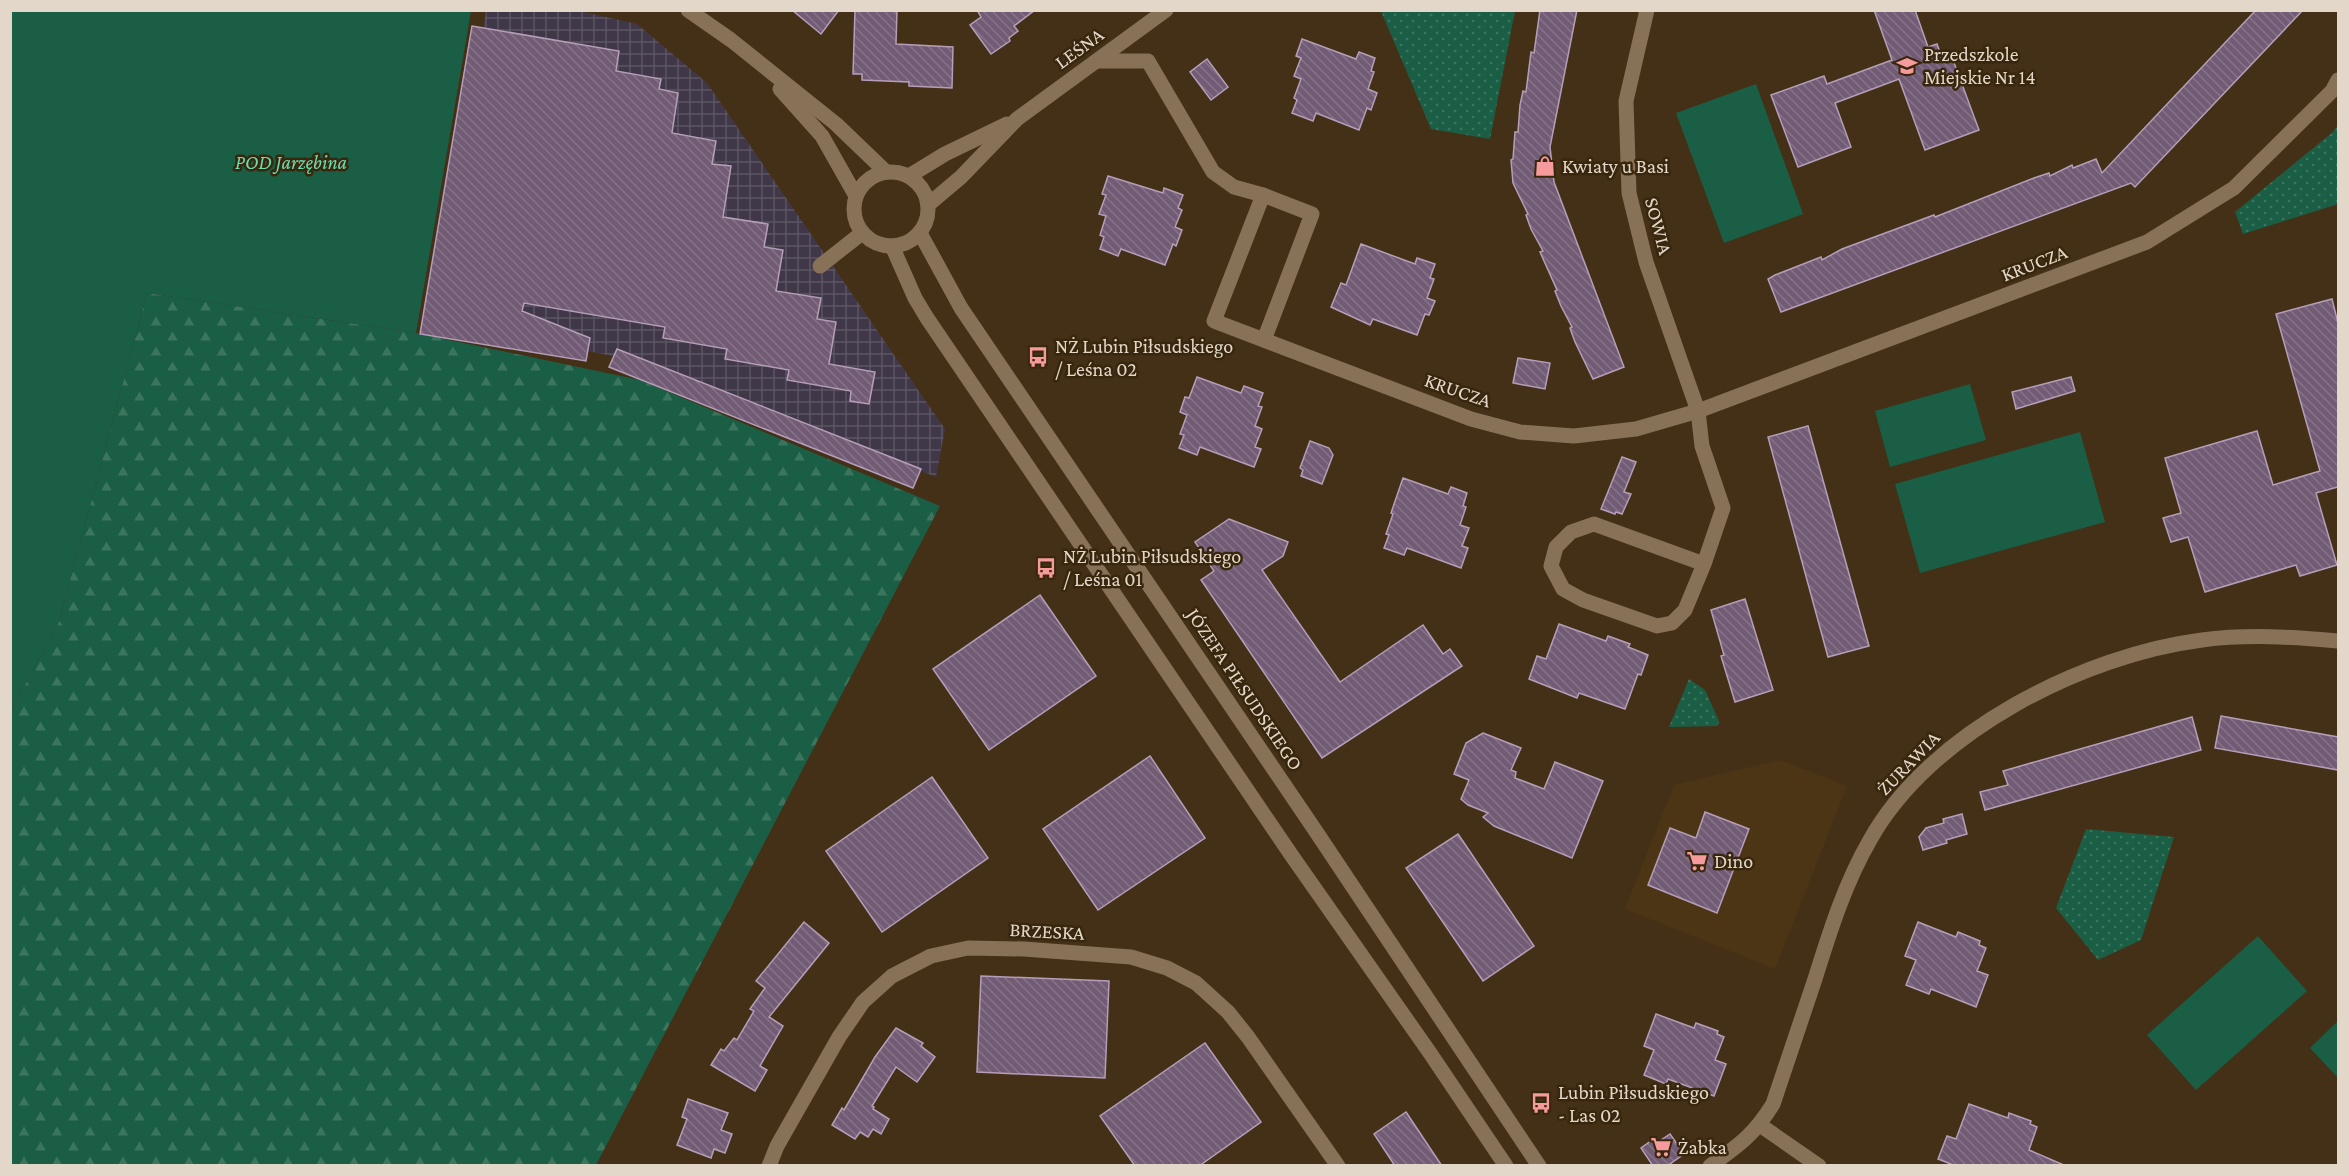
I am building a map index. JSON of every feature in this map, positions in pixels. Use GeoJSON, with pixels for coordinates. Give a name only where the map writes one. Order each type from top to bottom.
{"type":"FeatureCollection","features":[{"type":"Feature","properties":{"kind":"street"},"geometry":{"type":"LineString","coordinates":[[688,10],[731,40],[836,124],[885,171]]}},
{"type":"Feature","properties":{"kind":"street","name":"LEŚNA"},"geometry":{"type":"LineString","coordinates":[[909,176],[945,154],[1017,119],[1166,10]]}},
{"type":"Feature","properties":{"kind":"street","name":"SOWIA"},"geometry":{"type":"LineString","coordinates":[[1647,10],[1626,100],[1629,194],[1646,262],[1698,411]]}},
{"type":"Feature","properties":{"kind":"street"},"geometry":{"type":"LineString","coordinates":[[754,60],[822,136],[856,196]]}},
{"type":"Feature","properties":{"kind":"street"},"geometry":{"type":"LineString","coordinates":[[1097,61],[1148,61],[1213,172],[1234,188],[1263,195],[1312,214],[1264,340]]}},
{"type":"Feature","properties":{"kind":"street","name":"KRUCZA"},"geometry":{"type":"LineString","coordinates":[[1263,195],[1214,321],[1471,419],[1520,432],[1574,436],[1636,429],[1698,411],[2147,242],[2234,188],[2332,91],[2338,80]]}},
{"type":"Feature","properties":{"kind":"street","name":"LEŚNA"},"geometry":{"type":"LineString","coordinates":[[929,204],[962,177],[1017,119]]}},
{"type":"Feature","properties":{"kind":"street"},"geometry":{"type":"LineString","coordinates":[[885,171],[909,176],[919,183],[929,204],[926,224],[913,240],[892,246],[881,245],[862,233],[856,222],[854,209],[856,196],[867,180],[885,171]]}},
{"type":"Feature","properties":{"kind":"street"},"geometry":{"type":"LineString","coordinates":[[820,266],[862,233]]}},
{"type":"Feature","properties":{"kind":"street","name":"JÓZEFA PIŁSUDSKIEGO"},"geometry":{"type":"LineString","coordinates":[[920,233],[961,308],[1539,1166]]}},
{"type":"Feature","properties":{"kind":"street"},"geometry":{"type":"LineString","coordinates":[[892,246],[915,298],[927,318],[1285,846],[1506,1166]]}},
{"type":"Feature","properties":{"kind":"street"},"geometry":{"type":"LineString","coordinates":[[1698,411],[1702,446],[1723,508],[1704,564],[1685,610],[1672,623],[1657,626],[1583,600],[1563,589],[1551,566],[1556,547],[1571,532],[1594,524],[1704,564]]}},
{"type":"Feature","properties":{"kind":"street","name":"ŻURAWIA"},"geometry":{"type":"LineString","coordinates":[[1710,1166],[1749,1137],[1760,1125],[1773,1104],[1850,877],[1870,838],[1902,795],[1953,746],[1977,728],[2027,699],[2090,669],[2154,649],[2202,640],[2259,636],[2338,641]]}},
{"type":"Feature","properties":{"kind":"street","name":"BRZESKA"},"geometry":{"type":"LineString","coordinates":[[770,1166],[777,1146],[828,1057],[863,1002],[892,976],[931,956],[968,948],[1131,957],[1167,968],[1196,983],[1228,1012],[1248,1037],[1338,1166]]}},
{"type":"Feature","properties":{"kind":"street"},"geometry":{"type":"LineString","coordinates":[[1760,1125],[1819,1166]]}},
{"type":"Feature","properties":{"kind":"shaded area"},"geometry":{"type":"Polygon","coordinates":[[[486,11],[580,11],[637,24],[707,83],[945,429],[936,477],[650,363],[435,322],[486,11]]]}},
{"type":"Feature","properties":{"kind":"shaded area"},"geometry":{"type":"Polygon","coordinates":[[[1780,760],[1847,786],[1775,969],[1625,909],[1674,785],[1780,760]]]}},
{"type":"Feature","properties":{"kind":"green space","name":"POD Jarzębina"},"geometry":{"type":"Polygon","coordinates":[[[11,11],[471,11],[416,333],[147,293],[59,622],[11,711],[11,11]]]}},
{"type":"Feature","properties":{"kind":"green space"},"geometry":{"type":"Polygon","coordinates":[[[1381,11],[1515,11],[1490,139],[1431,129],[1381,11]]]}},
{"type":"Feature","properties":{"kind":"green space"},"geometry":{"type":"Polygon","coordinates":[[[1756,84],[1803,214],[1724,243],[1676,113],[1756,84]]]}},
{"type":"Feature","properties":{"kind":"green space"},"geometry":{"type":"Polygon","coordinates":[[[2338,125],[2338,204],[2243,234],[2235,212],[2333,132],[2338,125]]]}},
{"type":"Feature","properties":{"kind":"green space"},"geometry":{"type":"Polygon","coordinates":[[[147,293],[416,333],[640,380],[940,506],[596,1165],[11,1165],[11,711],[59,622],[147,293]]]}},
{"type":"Feature","properties":{"kind":"green space"},"geometry":{"type":"Polygon","coordinates":[[[1970,384],[1986,440],[1890,467],[1875,411],[1970,384]]]}},
{"type":"Feature","properties":{"kind":"green space"},"geometry":{"type":"Polygon","coordinates":[[[2080,432],[2105,522],[1920,573],[1895,484],[2080,432]]]}},
{"type":"Feature","properties":{"kind":"green space"},"geometry":{"type":"Polygon","coordinates":[[[1689,679],[1705,690],[1719,721],[1718,726],[1669,727],[1689,679]]]}},
{"type":"Feature","properties":{"kind":"green space"},"geometry":{"type":"Polygon","coordinates":[[[2086,829],[2174,837],[2141,940],[2098,960],[2056,908],[2086,829]]]}},
{"type":"Feature","properties":{"kind":"green space"},"geometry":{"type":"Polygon","coordinates":[[[2258,936],[2307,991],[2196,1090],[2147,1035],[2258,936]]]}},
{"type":"Feature","properties":{"kind":"green space"},"geometry":{"type":"Polygon","coordinates":[[[2338,1021],[2338,1078],[2310,1048],[2338,1021]]]}},
{"type":"Feature","properties":{"kind":"building"},"geometry":{"type":"Polygon","coordinates":[[[792,10],[839,10],[821,34],[792,10]]]}},
{"type":"Feature","properties":{"kind":"building"},"geometry":{"type":"Polygon","coordinates":[[[855,10],[897,10],[896,44],[953,47],[952,88],[909,86],[909,82],[862,80],[862,74],[853,74],[855,10]]]}},
{"type":"Feature","properties":{"kind":"building"},"geometry":{"type":"Polygon","coordinates":[[[977,10],[1035,10],[1014,26],[1018,31],[1009,38],[1010,41],[991,54],[970,25],[981,17],[977,10]]]}},
{"type":"Feature","properties":{"kind":"building"},"geometry":{"type":"Polygon","coordinates":[[[1540,10],[1577,10],[1550,147],[1554,182],[1624,367],[1593,379],[1575,342],[1570,328],[1572,327],[1561,306],[1555,291],[1557,290],[1540,252],[1543,251],[1531,229],[1526,215],[1528,214],[1513,183],[1511,160],[1513,159],[1515,132],[1518,132],[1520,105],[1523,91],[1526,92],[1531,52],[1534,53],[1540,10]]]}},
{"type":"Feature","properties":{"kind":"building"},"geometry":{"type":"Polygon","coordinates":[[[1874,10],[1915,10],[1928,47],[1937,44],[1944,63],[1953,60],[1979,130],[1925,150],[1899,79],[1835,103],[1851,147],[1798,167],[1771,95],[1824,76],[1827,84],[1892,60],[1874,10]]]}},
{"type":"Feature","properties":{"kind":"building"},"geometry":{"type":"Polygon","coordinates":[[[2256,10],[2303,10],[2135,187],[2131,183],[1781,312],[1768,279],[1775,275],[1821,257],[1822,260],[1842,249],[1934,215],[1935,217],[2034,178],[2049,173],[2050,176],[2072,165],[2073,168],[2096,159],[2102,173],[2256,10]]]}},
{"type":"Feature","properties":{"kind":"building"},"geometry":{"type":"Polygon","coordinates":[[[472,26],[619,51],[616,71],[661,79],[659,89],[678,93],[672,133],[716,141],[712,164],[731,166],[723,217],[768,224],[764,247],[783,250],[776,291],[821,298],[817,319],[836,322],[829,364],[875,372],[869,404],[850,401],[851,391],[787,380],[789,370],[725,359],[727,349],[663,338],[665,327],[524,303],[522,311],[590,338],[586,361],[420,334],[472,26]]]}},
{"type":"Feature","properties":{"kind":"building"},"geometry":{"type":"Polygon","coordinates":[[[1302,39],[1356,59],[1359,52],[1375,58],[1371,71],[1374,72],[1368,89],[1377,93],[1371,110],[1367,108],[1359,130],[1316,113],[1313,121],[1292,113],[1297,100],[1294,98],[1301,79],[1294,76],[1301,58],[1296,56],[1302,39]]]}},
{"type":"Feature","properties":{"kind":"building"},"geometry":{"type":"Polygon","coordinates":[[[1207,59],[1228,87],[1211,100],[1190,72],[1207,59]]]}},
{"type":"Feature","properties":{"kind":"building"},"geometry":{"type":"Polygon","coordinates":[[[1108,176],[1163,193],[1164,188],[1183,195],[1178,208],[1182,210],[1175,227],[1182,230],[1176,246],[1173,244],[1165,265],[1121,249],[1118,256],[1100,249],[1104,237],[1100,235],[1106,216],[1099,214],[1106,195],[1102,194],[1108,176]]]}},
{"type":"Feature","properties":{"kind":"building"},"geometry":{"type":"Polygon","coordinates":[[[1361,244],[1415,264],[1417,258],[1435,264],[1430,278],[1434,279],[1427,298],[1435,301],[1429,315],[1425,314],[1417,335],[1373,319],[1370,325],[1331,307],[1341,283],[1346,285],[1361,244]]]}},
{"type":"Feature","properties":{"kind":"building"},"geometry":{"type":"Polygon","coordinates":[[[2332,299],[2338,323],[2338,487],[2316,493],[2337,565],[2300,576],[2296,565],[2205,592],[2188,537],[2171,542],[2163,518],[2181,513],[2165,458],[2257,431],[2273,485],[2320,471],[2276,314],[2332,299]]]}},
{"type":"Feature","properties":{"kind":"building"},"geometry":{"type":"Polygon","coordinates":[[[617,349],[921,469],[913,488],[609,367],[617,349]]]}},
{"type":"Feature","properties":{"kind":"building"},"geometry":{"type":"Polygon","coordinates":[[[1518,358],[1550,363],[1545,389],[1513,383],[1518,358]]]}},
{"type":"Feature","properties":{"kind":"building"},"geometry":{"type":"Polygon","coordinates":[[[1197,377],[1241,393],[1244,386],[1263,393],[1258,406],[1262,407],[1255,426],[1262,429],[1255,447],[1261,449],[1254,467],[1200,447],[1197,455],[1179,448],[1184,435],[1180,434],[1187,415],[1180,412],[1185,397],[1189,398],[1197,377]]]}},
{"type":"Feature","properties":{"kind":"building"},"geometry":{"type":"Polygon","coordinates":[[[2071,377],[2075,391],[2016,409],[2012,392],[2071,377]]]}},
{"type":"Feature","properties":{"kind":"building"},"geometry":{"type":"Polygon","coordinates":[[[1808,426],[1869,646],[1828,657],[1768,437],[1808,426]]]}},
{"type":"Feature","properties":{"kind":"building"},"geometry":{"type":"Polygon","coordinates":[[[1310,441],[1329,448],[1333,455],[1322,484],[1301,476],[1303,470],[1300,468],[1310,441]]]}},
{"type":"Feature","properties":{"kind":"building"},"geometry":{"type":"Polygon","coordinates":[[[1622,457],[1636,462],[1624,492],[1631,494],[1622,514],[1616,512],[1615,514],[1601,509],[1622,457]]]}},
{"type":"Feature","properties":{"kind":"building"},"geometry":{"type":"Polygon","coordinates":[[[1403,478],[1448,494],[1451,487],[1467,493],[1463,506],[1466,507],[1460,525],[1469,528],[1462,546],[1468,548],[1461,568],[1407,548],[1404,555],[1384,548],[1389,535],[1386,534],[1393,514],[1391,513],[1403,478]]]}},
{"type":"Feature","properties":{"kind":"building"},"geometry":{"type":"Polygon","coordinates":[[[1229,519],[1288,542],[1283,556],[1262,570],[1340,682],[1423,625],[1443,654],[1450,649],[1462,666],[1322,758],[1201,580],[1214,571],[1195,542],[1229,519]]]}},
{"type":"Feature","properties":{"kind":"building"},"geometry":{"type":"Polygon","coordinates":[[[1040,595],[1096,676],[989,750],[933,669],[1040,595]]]}},
{"type":"Feature","properties":{"kind":"building"},"geometry":{"type":"Polygon","coordinates":[[[1745,599],[1773,690],[1735,702],[1721,656],[1724,655],[1711,610],[1745,599]]]}},
{"type":"Feature","properties":{"kind":"building"},"geometry":{"type":"Polygon","coordinates":[[[1559,624],[1606,641],[1608,636],[1630,644],[1628,647],[1648,655],[1625,709],[1579,693],[1577,698],[1529,679],[1537,656],[1546,659],[1559,624]]]}},
{"type":"Feature","properties":{"kind":"building"},"geometry":{"type":"Polygon","coordinates":[[[2221,716],[2338,737],[2338,770],[2215,748],[2221,716]]]}},
{"type":"Feature","properties":{"kind":"building"},"geometry":{"type":"Polygon","coordinates":[[[2192,717],[2201,750],[1985,810],[1980,792],[2008,785],[2003,771],[2192,717]]]}},
{"type":"Feature","properties":{"kind":"building"},"geometry":{"type":"Polygon","coordinates":[[[1483,733],[1521,748],[1511,770],[1516,772],[1515,778],[1544,789],[1555,762],[1603,781],[1572,858],[1494,826],[1483,817],[1488,813],[1468,805],[1461,799],[1469,780],[1454,774],[1466,743],[1483,733]]]}},
{"type":"Feature","properties":{"kind":"building"},"geometry":{"type":"Polygon","coordinates":[[[1150,756],[1205,838],[1098,910],[1043,829],[1150,756]]]}},
{"type":"Feature","properties":{"kind":"building"},"geometry":{"type":"Polygon","coordinates":[[[932,777],[988,858],[882,932],[826,851],[932,777]]]}},
{"type":"Feature","properties":{"kind":"building","name":"Dino"},"geometry":{"type":"Polygon","coordinates":[[[1705,812],[1749,829],[1717,913],[1648,885],[1670,828],[1696,838],[1705,812]]]}},
{"type":"Feature","properties":{"kind":"building"},"geometry":{"type":"Polygon","coordinates":[[[1962,814],[1967,834],[1923,850],[1919,837],[1926,828],[1944,823],[1943,819],[1962,814]]]}},
{"type":"Feature","properties":{"kind":"building"},"geometry":{"type":"Polygon","coordinates":[[[1458,834],[1534,946],[1483,981],[1406,868],[1458,834]]]}},
{"type":"Feature","properties":{"kind":"building"},"geometry":{"type":"Polygon","coordinates":[[[804,922],[829,943],[769,1017],[783,1026],[760,1066],[767,1070],[755,1091],[711,1065],[721,1049],[724,1051],[734,1038],[737,1040],[754,1011],[750,1009],[765,988],[756,981],[804,922]]]}},
{"type":"Feature","properties":{"kind":"building"},"geometry":{"type":"Polygon","coordinates":[[[1918,922],[1956,937],[1958,932],[1980,941],[1979,945],[1986,948],[1977,971],[1988,975],[1976,1007],[1931,989],[1929,994],[1906,985],[1916,960],[1905,956],[1918,922]]]}},
{"type":"Feature","properties":{"kind":"building"},"geometry":{"type":"Polygon","coordinates":[[[981,976],[1109,981],[1105,1078],[977,1072],[981,976]]]}},
{"type":"Feature","properties":{"kind":"building"},"geometry":{"type":"Polygon","coordinates":[[[1656,1014],[1694,1028],[1696,1023],[1718,1031],[1717,1034],[1724,1037],[1715,1060],[1726,1064],[1714,1096],[1668,1079],[1666,1084],[1644,1075],[1654,1050],[1644,1046],[1656,1014]]]}},
{"type":"Feature","properties":{"kind":"building"},"geometry":{"type":"Polygon","coordinates":[[[896,1028],[923,1043],[921,1046],[935,1057],[917,1082],[896,1067],[872,1106],[889,1119],[881,1134],[873,1129],[868,1137],[860,1132],[855,1139],[832,1125],[896,1028]]]}},
{"type":"Feature","properties":{"kind":"building"},"geometry":{"type":"Polygon","coordinates":[[[1205,1043],[1261,1122],[1199,1166],[1135,1166],[1100,1116],[1205,1043]]]}},
{"type":"Feature","properties":{"kind":"building"},"geometry":{"type":"Polygon","coordinates":[[[688,1099],[728,1113],[721,1130],[732,1134],[725,1153],[714,1149],[711,1158],[677,1145],[687,1119],[682,1117],[688,1099]]]}},
{"type":"Feature","properties":{"kind":"building"},"geometry":{"type":"Polygon","coordinates":[[[1969,1104],[2008,1118],[2009,1113],[2031,1121],[2030,1124],[2037,1127],[2029,1150],[2066,1166],[1956,1166],[1938,1159],[1947,1136],[1956,1139],[1969,1104]]]}},
{"type":"Feature","properties":{"kind":"building"},"geometry":{"type":"Polygon","coordinates":[[[1406,1112],[1442,1166],[1395,1166],[1374,1134],[1406,1112]]]}},
{"type":"Feature","properties":{"kind":"building","name":"Żabka"},"geometry":{"type":"Polygon","coordinates":[[[1670,1134],[1684,1154],[1667,1166],[1653,1166],[1641,1148],[1655,1138],[1658,1142],[1670,1134]]]}},
{"type":"Feature","properties":{"kind":"place","name":"Przedszkole Miejskie Nr 14"},"geometry":{"type":"Point","coordinates":[1907,66]}},
{"type":"Feature","properties":{"kind":"place","name":"Kwiaty u Basi"},"geometry":{"type":"Point","coordinates":[1545,166]}},
{"type":"Feature","properties":{"kind":"place","name":"NŻ Lubin Piłsudskiego / Leśna 02"},"geometry":{"type":"Point","coordinates":[1038,357]}},
{"type":"Feature","properties":{"kind":"place","name":"NŻ Lubin Piłsudskiego / Leśna 01"},"geometry":{"type":"Point","coordinates":[1046,568]}},
{"type":"Feature","properties":{"kind":"place","name":"Dino"},"geometry":{"type":"Point","coordinates":[1697,861]}},
{"type":"Feature","properties":{"kind":"place","name":"Lubin Piłsudskiego - Las 02"},"geometry":{"type":"Point","coordinates":[1541,1103]}},
{"type":"Feature","properties":{"kind":"place","name":"Żabka"},"geometry":{"type":"Point","coordinates":[1661,1147]}}]}
